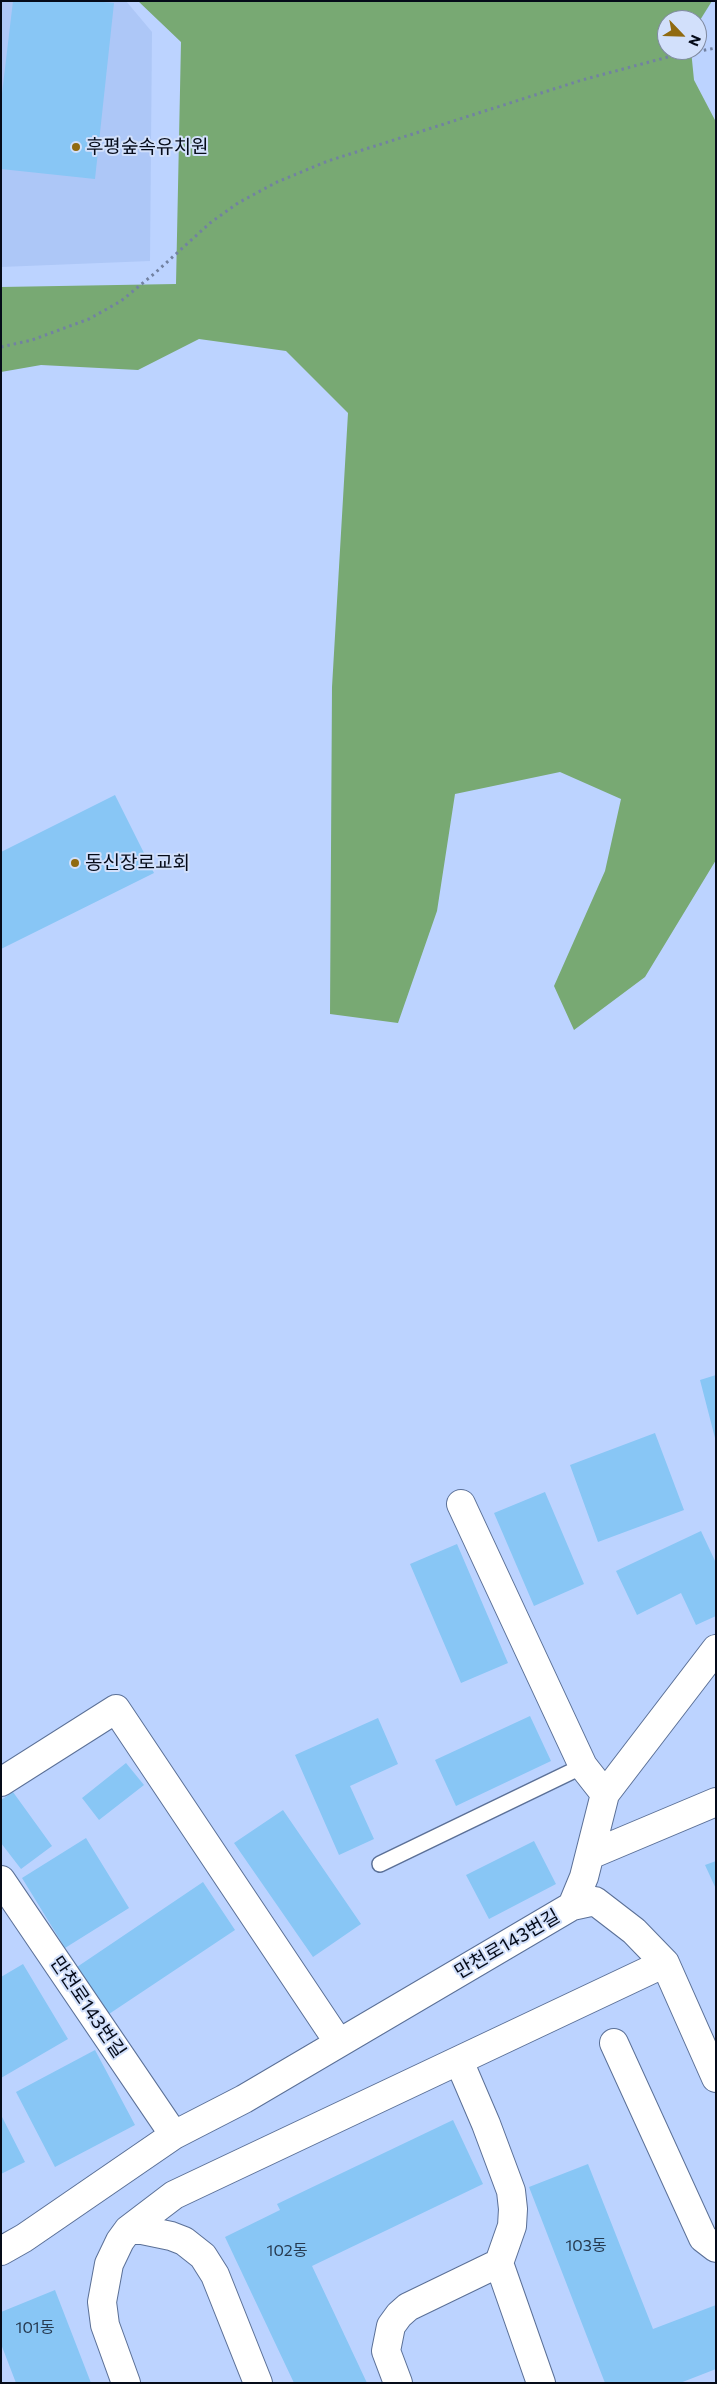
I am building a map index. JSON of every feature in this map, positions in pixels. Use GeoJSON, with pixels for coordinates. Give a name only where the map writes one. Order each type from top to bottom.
{"type":"FeatureCollection","features":[{"type":"Feature","properties":{"kind":"street"},"geometry":{"type":"LineString","coordinates":[[461,1504],[583,1766],[605,1794]]}},
{"type":"Feature","properties":{"kind":"street","name":"만천로143번길"},"geometry":{"type":"LineString","coordinates":[[1,2252],[174,2135],[244,2099],[572,1906],[584,1877],[605,1794],[716,1649]]}},
{"type":"Feature","properties":{"kind":"street"},"geometry":{"type":"LineString","coordinates":[[1,1782],[116,1709],[338,2043]]}},
{"type":"Feature","properties":{"kind":"street"},"geometry":{"type":"LineString","coordinates":[[590,1855],[716,1802]]}},
{"type":"Feature","properties":{"kind":"street","name":"만천로143번길"},"geometry":{"type":"LineString","coordinates":[[1,1880],[174,2135]]}},
{"type":"Feature","properties":{"kind":"street"},"geometry":{"type":"LineString","coordinates":[[572,1906],[595,1901],[634,1931],[665,1963],[716,2078]]}},
{"type":"Feature","properties":{"kind":"street"},"geometry":{"type":"LineString","coordinates":[[126,2383],[105,2325],[102,2302],[109,2264],[120,2240],[128,2230],[174,2195],[665,1963]]}},
{"type":"Feature","properties":{"kind":"street"},"geometry":{"type":"LineString","coordinates":[[614,2043],[703,2238],[716,2248]]}},
{"type":"Feature","properties":{"kind":"street"},"geometry":{"type":"LineString","coordinates":[[459,2060],[511,2191],[512,2226],[499,2263],[541,2383]]}},
{"type":"Feature","properties":{"kind":"street"},"geometry":{"type":"LineString","coordinates":[[128,2230],[142,2230],[171,2236],[184,2241],[203,2256],[215,2275],[258,2383]]}},
{"type":"Feature","properties":{"kind":"street"},"geometry":{"type":"LineString","coordinates":[[398,2383],[386,2351],[391,2326],[399,2315],[408,2307],[499,2263]]}},
{"type":"Feature","properties":{"kind":"lane"},"geometry":{"type":"LineString","coordinates":[[380,1864],[583,1766]]}},
{"type":"Feature","properties":{"kind":"path"},"geometry":{"type":"LineString","coordinates":[[1,347],[32,340],[89,319],[121,301],[156,273],[210,223],[238,203],[277,182],[328,161],[582,80],[668,56],[716,48]]}},
{"type":"Feature","properties":{"kind":"shaded area","name":"후평숲속유치원"},"geometry":{"type":"Polygon","coordinates":[[[1,1],[126,1],[152,32],[150,261],[1,267],[1,1]]]}},
{"type":"Feature","properties":{"kind":"green space"},"geometry":{"type":"Polygon","coordinates":[[[138,1],[712,1],[706,10],[657,10],[657,60],[692,60],[694,80],[716,122],[716,860],[645,977],[574,1030],[554,986],[605,871],[621,799],[560,772],[455,794],[437,911],[398,1023],[330,1014],[332,687],[348,413],[286,351],[199,339],[138,370],[41,365],[1,372],[1,287],[176,284],[181,42],[138,1]]]}},
{"type":"Feature","properties":{"kind":"building","name":"후평숲속유치원"},"geometry":{"type":"Polygon","coordinates":[[[13,1],[93,1],[114,3],[95,179],[1,169],[1,102],[13,1]]]}},
{"type":"Feature","properties":{"kind":"building","name":"동신장로교회"},"geometry":{"type":"Polygon","coordinates":[[[115,795],[154,873],[1,949],[1,852],[115,795]]]}},
{"type":"Feature","properties":{"kind":"building"},"geometry":{"type":"Polygon","coordinates":[[[716,1375],[716,1438],[715,1438],[700,1380],[716,1375]]]}},
{"type":"Feature","properties":{"kind":"building"},"geometry":{"type":"Polygon","coordinates":[[[655,1433],[684,1510],[598,1542],[570,1465],[655,1433]]]}},
{"type":"Feature","properties":{"kind":"building"},"geometry":{"type":"Polygon","coordinates":[[[545,1492],[584,1584],[534,1606],[494,1513],[545,1492]]]}},
{"type":"Feature","properties":{"kind":"building"},"geometry":{"type":"Polygon","coordinates":[[[701,1531],[716,1563],[716,1616],[696,1625],[681,1593],[637,1615],[616,1571],[701,1531]]]}},
{"type":"Feature","properties":{"kind":"building"},"geometry":{"type":"Polygon","coordinates":[[[457,1544],[508,1663],[461,1683],[410,1564],[457,1544]]]}},
{"type":"Feature","properties":{"kind":"building"},"geometry":{"type":"Polygon","coordinates":[[[530,1716],[551,1761],[456,1806],[435,1760],[530,1716]]]}},
{"type":"Feature","properties":{"kind":"building"},"geometry":{"type":"Polygon","coordinates":[[[378,1718],[398,1764],[350,1786],[374,1839],[339,1855],[295,1755],[378,1718]]]}},
{"type":"Feature","properties":{"kind":"building"},"geometry":{"type":"Polygon","coordinates":[[[126,1763],[144,1785],[99,1820],[82,1798],[126,1763]]]}},
{"type":"Feature","properties":{"kind":"building"},"geometry":{"type":"Polygon","coordinates":[[[13,1792],[52,1846],[21,1869],[1,1843],[1,1800],[13,1792]]]}},
{"type":"Feature","properties":{"kind":"building"},"geometry":{"type":"Polygon","coordinates":[[[283,1810],[361,1924],[313,1957],[234,1843],[283,1810]]]}},
{"type":"Feature","properties":{"kind":"building"},"geometry":{"type":"Polygon","coordinates":[[[86,1838],[129,1908],[65,1948],[22,1878],[86,1838]]]}},
{"type":"Feature","properties":{"kind":"building"},"geometry":{"type":"Polygon","coordinates":[[[534,1841],[556,1884],[489,1919],[466,1875],[534,1841]]]}},
{"type":"Feature","properties":{"kind":"building"},"geometry":{"type":"Polygon","coordinates":[[[716,1861],[716,1889],[705,1865],[716,1861]]]}},
{"type":"Feature","properties":{"kind":"building"},"geometry":{"type":"Polygon","coordinates":[[[203,1882],[235,1930],[109,2014],[77,1967],[203,1882]]]}},
{"type":"Feature","properties":{"kind":"building"},"geometry":{"type":"Polygon","coordinates":[[[23,1964],[68,2039],[1,2078],[1,1977],[23,1964]]]}},
{"type":"Feature","properties":{"kind":"building"},"geometry":{"type":"Polygon","coordinates":[[[95,2050],[135,2125],[55,2167],[16,2092],[95,2050]]]}},
{"type":"Feature","properties":{"kind":"building"},"geometry":{"type":"Polygon","coordinates":[[[1,2115],[25,2162],[1,2174],[1,2115]]]}},
{"type":"Feature","properties":{"kind":"building"},"geometry":{"type":"Polygon","coordinates":[[[453,2120],[483,2184],[312,2266],[367,2383],[294,2383],[225,2237],[280,2210],[277,2204],[453,2120]]]}},
{"type":"Feature","properties":{"kind":"building"},"geometry":{"type":"Polygon","coordinates":[[[588,2164],[653,2329],[716,2305],[716,2369],[680,2383],[605,2383],[529,2187],[588,2164]]]}},
{"type":"Feature","properties":{"kind":"building"},"geometry":{"type":"Polygon","coordinates":[[[55,2290],[91,2383],[16,2383],[1,2344],[1,2312],[55,2290]]]}},
{"type":"Feature","properties":{"kind":"place","name":"후평숲속유치원"},"geometry":{"type":"Point","coordinates":[76,147]}},
{"type":"Feature","properties":{"kind":"place","name":"동신장로교회"},"geometry":{"type":"Point","coordinates":[75,863]}}]}
